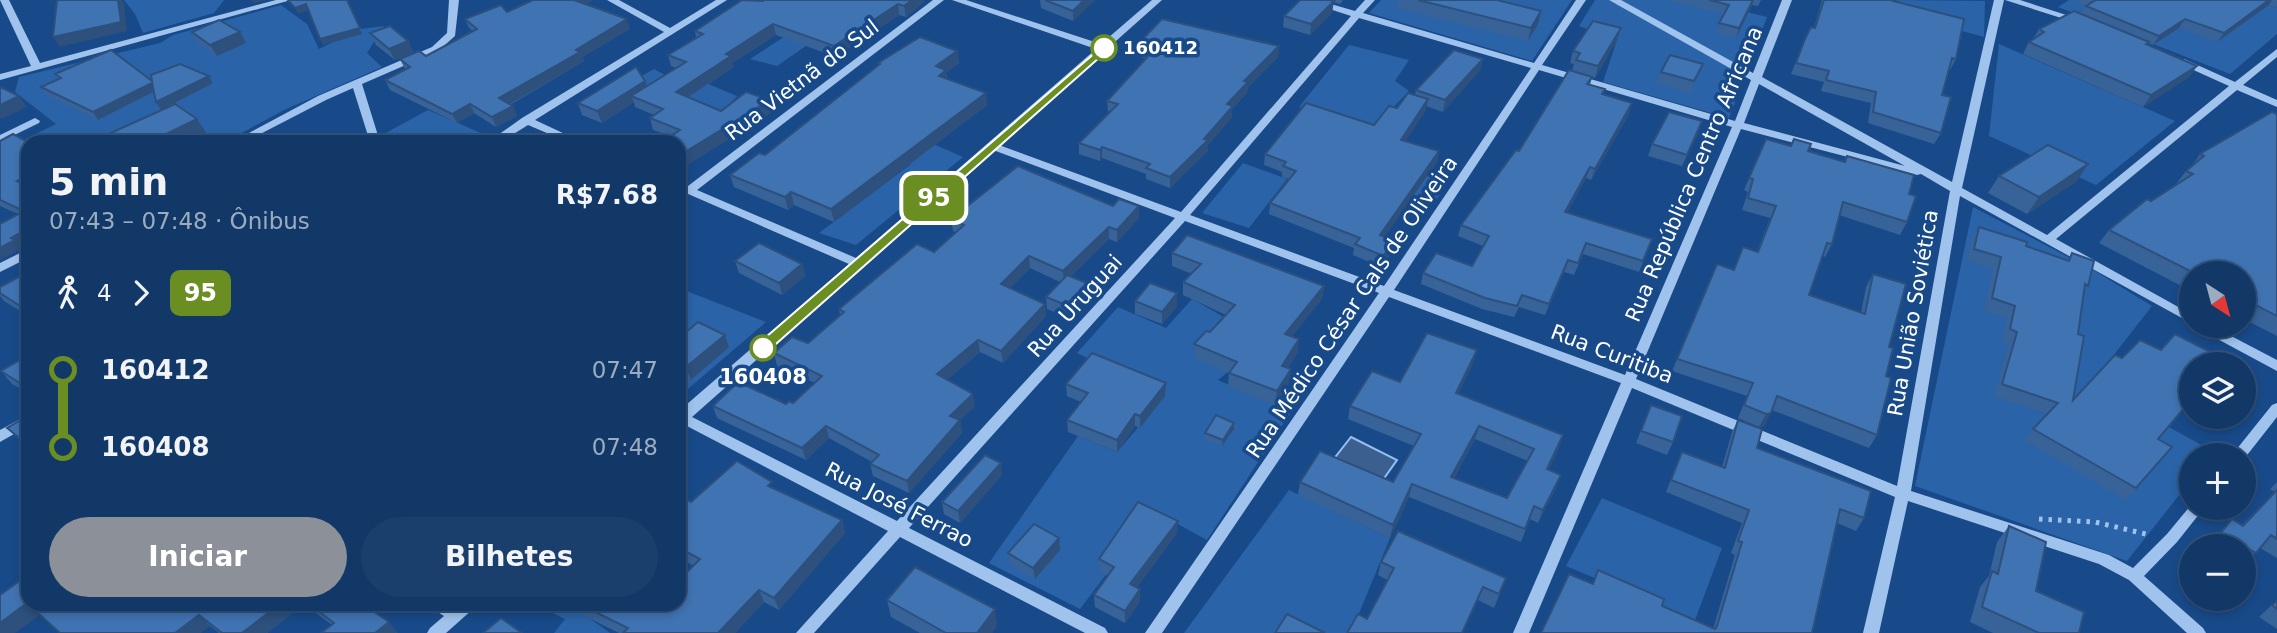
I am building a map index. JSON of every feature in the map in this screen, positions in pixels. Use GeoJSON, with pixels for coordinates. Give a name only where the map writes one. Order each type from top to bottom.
{"type":"FeatureCollection","features":[{"type":"Feature","properties":{"kind":"street"},"geometry":{"type":"LineString","coordinates":[[4,0],[37,67]]}},
{"type":"Feature","properties":{"kind":"street"},"geometry":{"type":"LineString","coordinates":[[0,77],[286,0]]}},
{"type":"Feature","properties":{"kind":"street"},"geometry":{"type":"LineString","coordinates":[[251,135],[322,98],[409,62],[446,41],[454,27],[454,0]]}},
{"type":"Feature","properties":{"kind":"street"},"geometry":{"type":"LineString","coordinates":[[612,0],[670,32]]}},
{"type":"Feature","properties":{"kind":"street"},"geometry":{"type":"LineString","coordinates":[[504,135],[722,0]]}},
{"type":"Feature","properties":{"kind":"street","name":"Rua Vietnã do Sul"},"geometry":{"type":"LineString","coordinates":[[686,187],[939,0]]}},
{"type":"Feature","properties":{"kind":"street"},"geometry":{"type":"LineString","coordinates":[[957,0],[1104,48]]}},
{"type":"Feature","properties":{"kind":"street"},"geometry":{"type":"LineString","coordinates":[[686,413],[860,264],[1157,0]]}},
{"type":"Feature","properties":{"kind":"street"},"geometry":{"type":"LineString","coordinates":[[1307,0],[1738,125],[1935,177]]}},
{"type":"Feature","properties":{"kind":"street","name":"Rua Uruguai"},"geometry":{"type":"LineString","coordinates":[[804,633],[1184,215],[1370,0]]}},
{"type":"Feature","properties":{"kind":"street","name":"Rua Médico César Cals de Oliveira"},"geometry":{"type":"LineString","coordinates":[[1153,633],[1387,291],[1581,0]]}},
{"type":"Feature","properties":{"kind":"street"},"geometry":{"type":"LineString","coordinates":[[1614,0],[2179,312]]}},
{"type":"Feature","properties":{"kind":"street","name":"Rua República Centro Africana"},"geometry":{"type":"LineString","coordinates":[[1521,633],[1738,125],[1787,0]]}},
{"type":"Feature","properties":{"kind":"street","name":"Rua União Soviética"},"geometry":{"type":"LineString","coordinates":[[1871,633],[1903,494],[1956,189],[1999,0]]}},
{"type":"Feature","properties":{"kind":"street"},"geometry":{"type":"LineString","coordinates":[[2010,0],[2095,26]]}},
{"type":"Feature","properties":{"kind":"street"},"geometry":{"type":"LineString","coordinates":[[2042,8],[2053,0]]}},
{"type":"Feature","properties":{"kind":"street"},"geometry":{"type":"LineString","coordinates":[[2048,240],[2277,52]]}},
{"type":"Feature","properties":{"kind":"street"},"geometry":{"type":"LineString","coordinates":[[2167,55],[2277,104]]}},
{"type":"Feature","properties":{"kind":"street"},"geometry":{"type":"LineString","coordinates":[[357,84],[373,135]]}},
{"type":"Feature","properties":{"kind":"street"},"geometry":{"type":"LineString","coordinates":[[526,120],[561,135]]}},
{"type":"Feature","properties":{"kind":"street"},"geometry":{"type":"LineString","coordinates":[[0,139],[35,121]]}},
{"type":"Feature","properties":{"kind":"street","name":"Rua Curitiba"},"geometry":{"type":"LineString","coordinates":[[992,146],[1628,381],[1903,494],[2013,527],[2104,559],[2134,576],[2198,633]]}},
{"type":"Feature","properties":{"kind":"street"},"geometry":{"type":"LineString","coordinates":[[686,189],[860,264]]}},
{"type":"Feature","properties":{"kind":"street"},"geometry":{"type":"LineString","coordinates":[[0,268],[21,257]]}},
{"type":"Feature","properties":{"kind":"street"},"geometry":{"type":"LineString","coordinates":[[2225,338],[2277,366]]}},
{"type":"Feature","properties":{"kind":"street"},"geometry":{"type":"LineString","coordinates":[[2249,443],[2277,408]]}},
{"type":"Feature","properties":{"kind":"street","name":"Rua José Ferrao"},"geometry":{"type":"LineString","coordinates":[[686,421],[1100,633]]}},
{"type":"Feature","properties":{"kind":"street"},"geometry":{"type":"LineString","coordinates":[[0,437],[21,424]]}},
{"type":"Feature","properties":{"kind":"street"},"geometry":{"type":"LineString","coordinates":[[2134,576],[2187,520]]}},
{"type":"Feature","properties":{"kind":"street"},"geometry":{"type":"LineString","coordinates":[[449,611],[455,615]]}},
{"type":"Feature","properties":{"kind":"street"},"geometry":{"type":"LineString","coordinates":[[435,633],[460,611]]}},
{"type":"Feature","properties":{"kind":"path"},"geometry":{"type":"LineString","coordinates":[[2013,527],[2035,519],[2068,518],[2095,522],[2141,535],[2172,538]]}},
{"type":"Feature","properties":{"kind":"shaded area"},"geometry":{"type":"Polygon","coordinates":[[[124,0],[224,0],[214,13],[143,33],[135,14],[124,0]]]}},
{"type":"Feature","properties":{"kind":"shaded area"},"geometry":{"type":"Polygon","coordinates":[[[1381,0],[1572,0],[1532,61],[1369,13],[1381,0]]]}},
{"type":"Feature","properties":{"kind":"shaded area"},"geometry":{"type":"Polygon","coordinates":[[[1595,0],[1699,0],[1767,17],[1729,118],[1603,82],[1617,40],[1579,26],[1595,0]]]}},
{"type":"Feature","properties":{"kind":"shaded area"},"geometry":{"type":"Polygon","coordinates":[[[1897,0],[1985,1],[1984,37],[1892,12],[1897,0]]]}},
{"type":"Feature","properties":{"kind":"shaded area"},"geometry":{"type":"Polygon","coordinates":[[[2069,0],[2257,0],[2277,8],[2277,34],[2230,74],[2058,7],[2069,0]]]}},
{"type":"Feature","properties":{"kind":"shaded area"},"geometry":{"type":"Polygon","coordinates":[[[281,5],[307,24],[319,49],[360,29],[384,26],[367,53],[382,67],[284,110],[238,135],[33,135],[56,124],[15,92],[19,77],[160,43],[173,35],[281,5]]]}},
{"type":"Feature","properties":{"kind":"shaded area"},"geometry":{"type":"Polygon","coordinates":[[[807,22],[829,30],[777,66],[750,59],[807,22]]]}},
{"type":"Feature","properties":{"kind":"shaded area"},"geometry":{"type":"Polygon","coordinates":[[[1999,44],[2175,121],[2096,185],[1989,136],[1999,44]]]}},
{"type":"Feature","properties":{"kind":"shaded area"},"geometry":{"type":"Polygon","coordinates":[[[1349,45],[1409,60],[1395,81],[1409,91],[1371,130],[1299,107],[1349,45]]]}},
{"type":"Feature","properties":{"kind":"shaded area"},"geometry":{"type":"Polygon","coordinates":[[[654,69],[676,81],[689,76],[737,96],[731,103],[735,114],[761,122],[749,132],[632,81],[654,69]]]}},
{"type":"Feature","properties":{"kind":"shaded area"},"geometry":{"type":"Polygon","coordinates":[[[428,110],[483,134],[482,135],[382,135],[428,110]]]}},
{"type":"Feature","properties":{"kind":"shaded area"},"geometry":{"type":"Polygon","coordinates":[[[899,129],[963,157],[856,245],[819,233],[910,165],[899,129]]]}},
{"type":"Feature","properties":{"kind":"shaded area"},"geometry":{"type":"Polygon","coordinates":[[[1373,156],[1449,181],[1434,203],[1344,171],[1373,156]]]}},
{"type":"Feature","properties":{"kind":"shaded area"},"geometry":{"type":"Polygon","coordinates":[[[1243,163],[1287,179],[1249,228],[1202,213],[1243,163]]]}},
{"type":"Feature","properties":{"kind":"shaded area"},"geometry":{"type":"Polygon","coordinates":[[[1973,207],[2095,271],[2152,306],[2091,384],[2198,443],[2179,443],[2179,495],[2127,561],[1915,486],[1973,207]]]}},
{"type":"Feature","properties":{"kind":"shaded area"},"geometry":{"type":"Polygon","coordinates":[[[686,291],[766,322],[686,391],[686,291]]]}},
{"type":"Feature","properties":{"kind":"shaded area"},"geometry":{"type":"Polygon","coordinates":[[[1192,299],[1266,341],[1218,380],[1291,412],[1207,540],[1154,511],[1080,609],[989,563],[1078,436],[1117,452],[1165,396],[1077,353],[1118,307],[1166,328],[1192,299]]]}},
{"type":"Feature","properties":{"kind":"shaded area"},"geometry":{"type":"Polygon","coordinates":[[[1351,437],[1397,460],[1380,484],[1333,460],[1351,437]]]}},
{"type":"Feature","properties":{"kind":"shaded area"},"geometry":{"type":"Polygon","coordinates":[[[1289,490],[1390,538],[1351,633],[1184,633],[1289,490]]]}},
{"type":"Feature","properties":{"kind":"shaded area"},"geometry":{"type":"Polygon","coordinates":[[[1602,498],[1722,548],[1695,620],[1566,566],[1602,498]]]}},
{"type":"Feature","properties":{"kind":"shaded area"},"geometry":{"type":"Polygon","coordinates":[[[549,611],[580,611],[610,633],[554,633],[565,619],[549,611]]]}},
{"type":"Feature","properties":{"kind":"building"},"geometry":{"type":"Polygon","coordinates":[[[57,0],[118,0],[121,22],[53,37],[57,0]]]}},
{"type":"Feature","properties":{"kind":"building"},"geometry":{"type":"Polygon","coordinates":[[[288,0],[347,0],[360,28],[320,39],[306,4],[295,8],[288,0]]]}},
{"type":"Feature","properties":{"kind":"building"},"geometry":{"type":"Polygon","coordinates":[[[533,0],[574,0],[627,19],[576,50],[580,52],[499,98],[513,106],[492,117],[470,104],[452,114],[385,80],[410,67],[400,59],[419,51],[426,56],[477,29],[465,19],[501,5],[507,12],[533,0]]]}},
{"type":"Feature","properties":{"kind":"building"},"geometry":{"type":"Polygon","coordinates":[[[742,0],[912,0],[904,6],[898,4],[834,46],[773,24],[726,54],[731,56],[676,92],[721,111],[746,92],[770,100],[686,151],[686,135],[672,135],[680,130],[650,118],[663,109],[631,96],[686,62],[668,55],[703,34],[695,31],[742,0]]]}},
{"type":"Feature","properties":{"kind":"building"},"geometry":{"type":"Polygon","coordinates":[[[1045,0],[1084,0],[1073,11],[1045,0]]]}},
{"type":"Feature","properties":{"kind":"building"},"geometry":{"type":"Polygon","coordinates":[[[1300,0],[1334,1],[1311,24],[1284,16],[1300,0]]]}},
{"type":"Feature","properties":{"kind":"building"},"geometry":{"type":"Polygon","coordinates":[[[1418,0],[1497,0],[1541,11],[1531,28],[1418,0]]]}},
{"type":"Feature","properties":{"kind":"building"},"geometry":{"type":"Polygon","coordinates":[[[1709,0],[1753,0],[1739,28],[1719,23],[1729,5],[1709,0]]]}},
{"type":"Feature","properties":{"kind":"building"},"geometry":{"type":"Polygon","coordinates":[[[1824,0],[1894,0],[1964,19],[1956,59],[1952,58],[1942,95],[1951,97],[1941,133],[1873,112],[1876,92],[1826,80],[1829,71],[1796,63],[1811,27],[1815,28],[1824,0]]]}},
{"type":"Feature","properties":{"kind":"building"},"geometry":{"type":"Polygon","coordinates":[[[2096,0],[2269,0],[2224,33],[2185,19],[2159,36],[2086,6],[2096,0]]]}},
{"type":"Feature","properties":{"kind":"building"},"geometry":{"type":"Polygon","coordinates":[[[2074,11],[2149,42],[2146,44],[2197,66],[2151,95],[2029,42],[2044,32],[2039,29],[2074,11]]]}},
{"type":"Feature","properties":{"kind":"building"},"geometry":{"type":"Polygon","coordinates":[[[1162,19],[1279,46],[1244,81],[1248,82],[1227,104],[1233,106],[1204,139],[1208,140],[1170,177],[1146,168],[1150,164],[1102,147],[1100,150],[1079,143],[1118,104],[1107,101],[1153,51],[1136,46],[1162,19]]]}},
{"type":"Feature","properties":{"kind":"building"},"geometry":{"type":"Polygon","coordinates":[[[219,20],[240,32],[210,45],[192,32],[219,20]]]}},
{"type":"Feature","properties":{"kind":"building"},"geometry":{"type":"Polygon","coordinates":[[[1593,21],[1621,28],[1598,66],[1576,60],[1580,53],[1573,51],[1593,21]]]}},
{"type":"Feature","properties":{"kind":"building"},"geometry":{"type":"Polygon","coordinates":[[[390,26],[408,41],[389,49],[370,33],[390,26]]]}},
{"type":"Feature","properties":{"kind":"building"},"geometry":{"type":"Polygon","coordinates":[[[920,37],[957,51],[936,66],[946,70],[939,76],[986,93],[831,209],[791,192],[785,197],[730,175],[759,153],[765,155],[880,64],[878,63],[920,37]]]}},
{"type":"Feature","properties":{"kind":"building"},"geometry":{"type":"Polygon","coordinates":[[[111,50],[152,81],[151,75],[180,64],[209,76],[156,102],[152,83],[93,112],[41,87],[61,78],[55,74],[111,50]]]}},
{"type":"Feature","properties":{"kind":"building"},"geometry":{"type":"Polygon","coordinates":[[[1454,50],[1483,59],[1445,100],[1416,90],[1454,50]]]}},
{"type":"Feature","properties":{"kind":"building"},"geometry":{"type":"Polygon","coordinates":[[[1670,55],[1703,64],[1694,81],[1661,72],[1670,55]]]}},
{"type":"Feature","properties":{"kind":"building"},"geometry":{"type":"Polygon","coordinates":[[[636,67],[645,81],[597,111],[578,103],[636,67]]]}},
{"type":"Feature","properties":{"kind":"building"},"geometry":{"type":"Polygon","coordinates":[[[1569,70],[1592,77],[1587,84],[1605,89],[1602,94],[1632,103],[1595,169],[1590,167],[1565,212],[1652,239],[1643,261],[1586,243],[1578,263],[1568,260],[1549,304],[1522,295],[1517,306],[1485,298],[1423,273],[1436,253],[1472,266],[1489,236],[1461,225],[1516,150],[1519,151],[1569,70]]]}},
{"type":"Feature","properties":{"kind":"building"},"geometry":{"type":"Polygon","coordinates":[[[0,87],[19,96],[0,105],[0,87]]]}},
{"type":"Feature","properties":{"kind":"building"},"geometry":{"type":"Polygon","coordinates":[[[1408,93],[1428,99],[1401,140],[1439,151],[1380,235],[1395,241],[1383,256],[1355,244],[1360,238],[1270,203],[1296,171],[1283,166],[1286,162],[1265,154],[1306,103],[1374,125],[1389,106],[1397,108],[1408,93]]]}},
{"type":"Feature","properties":{"kind":"building"},"geometry":{"type":"Polygon","coordinates":[[[175,104],[197,119],[164,135],[106,135],[175,104]]]}},
{"type":"Feature","properties":{"kind":"building"},"geometry":{"type":"Polygon","coordinates":[[[1669,112],[1702,121],[1687,155],[1652,144],[1669,112]]]}},
{"type":"Feature","properties":{"kind":"building"},"geometry":{"type":"Polygon","coordinates":[[[2272,112],[2277,114],[2277,316],[2256,305],[2256,261],[2179,261],[2179,265],[2109,230],[2147,199],[2151,201],[2193,174],[2186,171],[2204,156],[2200,154],[2272,112]]]}},
{"type":"Feature","properties":{"kind":"building"},"geometry":{"type":"Polygon","coordinates":[[[13,134],[21,138],[21,179],[17,181],[21,183],[21,210],[0,200],[0,141],[13,134]]]}},
{"type":"Feature","properties":{"kind":"building"},"geometry":{"type":"Polygon","coordinates":[[[1766,139],[1791,146],[1794,139],[1811,144],[1808,151],[1845,162],[1847,156],[1914,175],[1909,194],[1916,196],[1907,222],[1843,202],[1832,244],[1827,243],[1809,295],[1865,314],[1873,274],[1906,284],[1889,347],[1893,348],[1886,376],[1891,378],[1877,435],[1777,396],[1771,413],[1766,414],[1744,405],[1753,383],[1677,359],[1717,264],[1734,270],[1743,247],[1758,252],[1776,206],[1748,198],[1753,179],[1749,178],[1766,139]]]}},
{"type":"Feature","properties":{"kind":"building"},"geometry":{"type":"Polygon","coordinates":[[[2048,145],[2088,164],[2039,197],[1999,176],[2048,145]]]}},
{"type":"Feature","properties":{"kind":"building"},"geometry":{"type":"Polygon","coordinates":[[[1018,166],[1113,206],[1119,199],[1139,206],[1117,230],[1109,227],[1063,271],[1029,256],[1001,284],[1045,304],[1001,351],[978,340],[937,374],[973,394],[950,416],[960,420],[907,481],[870,464],[879,455],[826,426],[802,448],[713,406],[738,382],[786,404],[789,401],[793,403],[822,376],[774,353],[792,337],[808,343],[844,312],[839,309],[917,244],[934,252],[964,225],[951,219],[1018,166]]]}},
{"type":"Feature","properties":{"kind":"building"},"geometry":{"type":"Polygon","coordinates":[[[21,213],[21,233],[11,238],[15,240],[0,248],[0,224],[21,213]]]}},
{"type":"Feature","properties":{"kind":"building"},"geometry":{"type":"Polygon","coordinates":[[[1979,227],[2027,242],[2026,246],[2069,261],[2072,253],[2094,261],[2088,286],[2085,284],[2078,334],[2084,336],[2073,400],[2115,355],[2122,358],[2140,340],[2161,350],[2175,334],[2210,352],[2179,352],[2179,414],[2158,439],[2172,447],[2136,488],[2033,429],[2058,403],[2002,384],[2017,332],[2010,329],[2015,306],[1992,298],[2001,257],[1974,249],[1979,227]]]}},
{"type":"Feature","properties":{"kind":"building"},"geometry":{"type":"Polygon","coordinates":[[[1187,235],[1324,286],[1285,334],[1299,339],[1282,366],[1291,369],[1277,391],[1229,373],[1237,362],[1194,344],[1206,331],[1210,332],[1235,305],[1183,282],[1201,264],[1172,253],[1187,235]]]}},
{"type":"Feature","properties":{"kind":"building"},"geometry":{"type":"Polygon","coordinates":[[[759,243],[802,264],[779,283],[735,261],[759,243]]]}},
{"type":"Feature","properties":{"kind":"building"},"geometry":{"type":"Polygon","coordinates":[[[1067,275],[1087,283],[1066,305],[1046,297],[1067,275]]]}},
{"type":"Feature","properties":{"kind":"building"},"geometry":{"type":"Polygon","coordinates":[[[21,276],[21,306],[0,293],[0,287],[21,276]]]}},
{"type":"Feature","properties":{"kind":"building"},"geometry":{"type":"Polygon","coordinates":[[[1150,283],[1177,293],[1162,312],[1135,301],[1150,283]]]}},
{"type":"Feature","properties":{"kind":"building"},"geometry":{"type":"Polygon","coordinates":[[[698,322],[725,335],[686,367],[686,332],[698,322]]]}},
{"type":"Feature","properties":{"kind":"building"},"geometry":{"type":"Polygon","coordinates":[[[1427,333],[1477,350],[1456,393],[1563,435],[1547,469],[1561,475],[1543,510],[1534,506],[1525,529],[1412,484],[1393,525],[1300,482],[1320,451],[1393,482],[1421,434],[1350,406],[1372,371],[1400,382],[1427,333]],[[1479,426],[1451,477],[1507,498],[1534,449],[1479,426]]]}},
{"type":"Feature","properties":{"kind":"building"},"geometry":{"type":"Polygon","coordinates":[[[1092,353],[1166,383],[1140,416],[1135,414],[1117,440],[1067,420],[1088,393],[1066,384],[1092,353]]]}},
{"type":"Feature","properties":{"kind":"building"},"geometry":{"type":"Polygon","coordinates":[[[21,359],[21,384],[1,371],[21,359]]]}},
{"type":"Feature","properties":{"kind":"building"},"geometry":{"type":"Polygon","coordinates":[[[1651,405],[1682,416],[1673,442],[1641,431],[1651,405]]]}},
{"type":"Feature","properties":{"kind":"building"},"geometry":{"type":"Polygon","coordinates":[[[1216,415],[1234,423],[1223,440],[1205,433],[1216,415]]]}},
{"type":"Feature","properties":{"kind":"building"},"geometry":{"type":"Polygon","coordinates":[[[21,420],[21,439],[7,428],[21,420]]]}},
{"type":"Feature","properties":{"kind":"building"},"geometry":{"type":"Polygon","coordinates":[[[1738,420],[1762,429],[1757,448],[1871,491],[1864,518],[1840,509],[1812,633],[1541,633],[1569,574],[1593,584],[1598,570],[1664,599],[1662,606],[1715,629],[1749,510],[1671,480],[1682,452],[1725,468],[1738,420]]]}},
{"type":"Feature","properties":{"kind":"building"},"geometry":{"type":"Polygon","coordinates":[[[985,455],[1001,463],[958,511],[942,502],[985,455]]]}},
{"type":"Feature","properties":{"kind":"building"},"geometry":{"type":"Polygon","coordinates":[[[737,461],[772,482],[768,486],[842,520],[774,598],[759,590],[718,633],[623,633],[628,628],[593,611],[686,611],[686,573],[700,559],[686,552],[686,499],[691,502],[737,461]]]}},
{"type":"Feature","properties":{"kind":"building"},"geometry":{"type":"Polygon","coordinates":[[[2277,490],[2277,539],[2271,535],[2256,553],[2256,534],[2221,533],[2231,520],[2243,526],[2249,520],[2256,520],[2256,512],[2277,490]]]}},
{"type":"Feature","properties":{"kind":"building"},"geometry":{"type":"Polygon","coordinates":[[[1138,502],[1178,521],[1130,584],[1140,589],[1125,611],[1094,595],[1114,567],[1099,559],[1138,502]]]}},
{"type":"Feature","properties":{"kind":"building"},"geometry":{"type":"Polygon","coordinates":[[[1034,524],[1059,538],[1033,568],[1008,553],[1034,524]]]}},
{"type":"Feature","properties":{"kind":"building"},"geometry":{"type":"Polygon","coordinates":[[[2009,526],[2046,542],[2036,591],[2084,612],[2079,633],[2039,633],[1982,607],[1992,571],[1998,574],[2009,526]]]}},
{"type":"Feature","properties":{"kind":"building"},"geometry":{"type":"Polygon","coordinates":[[[1398,531],[1506,578],[1499,594],[1483,587],[1462,633],[1347,633],[1358,614],[1367,619],[1394,568],[1381,562],[1398,531]]]}},
{"type":"Feature","properties":{"kind":"building"},"geometry":{"type":"Polygon","coordinates":[[[915,567],[995,609],[977,633],[946,633],[887,600],[915,567]]]}},
{"type":"Feature","properties":{"kind":"building"},"geometry":{"type":"Polygon","coordinates":[[[21,580],[21,607],[0,623],[0,595],[21,580]]]}},
{"type":"Feature","properties":{"kind":"building"},"geometry":{"type":"Polygon","coordinates":[[[36,611],[271,611],[242,633],[222,633],[199,615],[175,633],[60,633],[36,611]]]}},
{"type":"Feature","properties":{"kind":"building"},"geometry":{"type":"Polygon","coordinates":[[[318,611],[373,611],[389,622],[375,633],[321,633],[334,623],[318,611]]]}},
{"type":"Feature","properties":{"kind":"building"},"geometry":{"type":"Polygon","coordinates":[[[1287,614],[1325,633],[1275,633],[1287,614]]]}},
{"type":"Feature","properties":{"kind":"building"},"geometry":{"type":"Polygon","coordinates":[[[501,618],[522,633],[483,633],[501,618]]]}},
{"type":"Feature","properties":{"kind":"bus line","name":"95"},"geometry":{"type":"LineString","coordinates":[[763,348],[1104,48]]}},
{"type":"Feature","properties":{"kind":"place","name":"160412"},"geometry":{"type":"Point","coordinates":[1104,48]}},
{"type":"Feature","properties":{"kind":"place","name":"160408"},"geometry":{"type":"Point","coordinates":[763,348]}}]}
